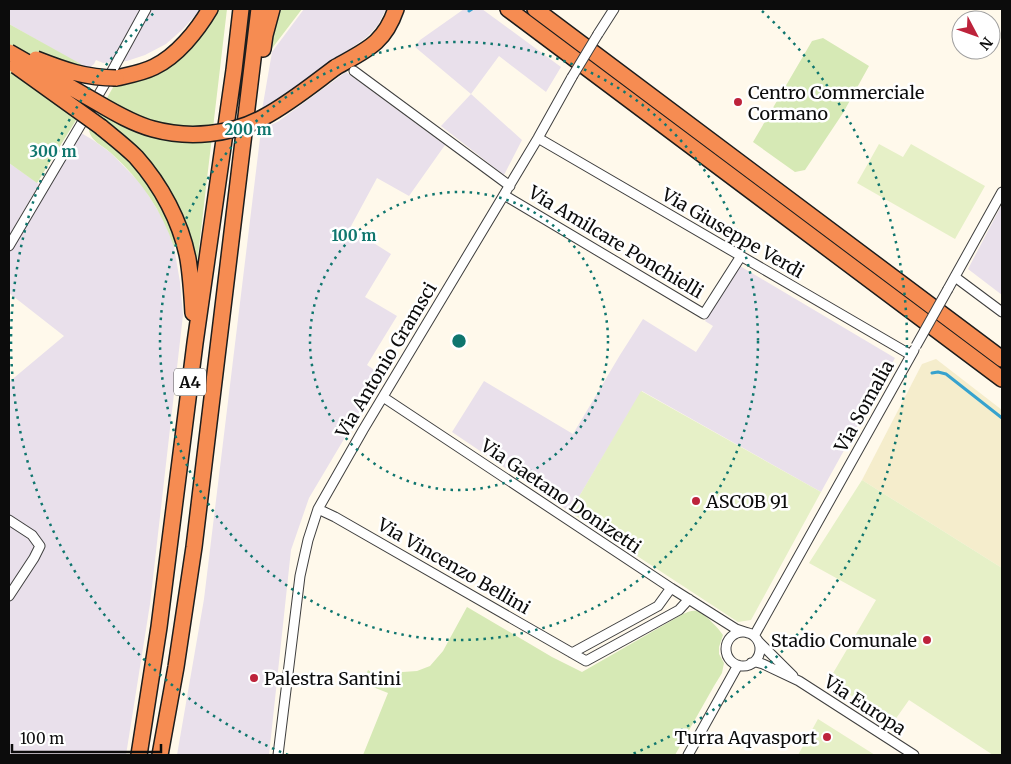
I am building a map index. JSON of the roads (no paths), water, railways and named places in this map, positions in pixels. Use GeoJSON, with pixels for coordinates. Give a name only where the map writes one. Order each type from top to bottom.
{"type":"FeatureCollection","features":[{"type":"Feature","properties":{"kind":"highway"},"geometry":{"type":"LineString","coordinates":[[9,47],[81,75],[116,78],[132,75],[163,62],[185,42],[210,9]]}},
{"type":"Feature","properties":{"kind":"highway","name":"A4"},"geometry":{"type":"LineString","coordinates":[[139,755],[159,627],[195,343],[241,9]]}},
{"type":"Feature","properties":{"kind":"highway","name":"A4"},"geometry":{"type":"LineString","coordinates":[[160,755],[176,667],[194,547],[259,9]]}},
{"type":"Feature","properties":{"kind":"highway"},"geometry":{"type":"LineString","coordinates":[[208,433],[220,378],[248,153],[265,35],[272,9]]}},
{"type":"Feature","properties":{"kind":"highway"},"geometry":{"type":"LineString","coordinates":[[9,52],[130,120],[152,129],[192,135],[214,133],[234,129],[263,118],[283,106],[336,67],[369,38],[384,21],[389,9]]}},
{"type":"Feature","properties":{"kind":"highway"},"geometry":{"type":"LineString","coordinates":[[336,67],[374,45],[390,25],[396,9]]}},
{"type":"Feature","properties":{"kind":"highway"},"geometry":{"type":"LineString","coordinates":[[508,9],[1002,379]]}},
{"type":"Feature","properties":{"kind":"highway"},"geometry":{"type":"LineString","coordinates":[[535,9],[1002,359]]}},
{"type":"Feature","properties":{"kind":"highway"},"geometry":{"type":"LineString","coordinates":[[9,60],[101,127],[127,149],[146,170],[166,200],[183,240],[188,260],[195,343]]}},
{"type":"Feature","properties":{"kind":"street"},"geometry":{"type":"LineString","coordinates":[[9,246],[106,82],[146,9]]}},
{"type":"Feature","properties":{"kind":"street","name":"Via Antonio Gramsci"},"geometry":{"type":"LineString","coordinates":[[278,755],[300,576],[308,540],[318,509],[613,10]]}},
{"type":"Feature","properties":{"kind":"street"},"geometry":{"type":"LineString","coordinates":[[354,71],[510,186]]}},
{"type":"Feature","properties":{"kind":"street","name":"Via Giuseppe Verdi"},"geometry":{"type":"LineString","coordinates":[[538,138],[911,355]]}},
{"type":"Feature","properties":{"kind":"street","name":"Via Somalia"},"geometry":{"type":"LineString","coordinates":[[753,637],[1002,192]]}},
{"type":"Feature","properties":{"kind":"street","name":"Via Amilcare Ponchielli"},"geometry":{"type":"LineString","coordinates":[[504,195],[704,314],[741,256]]}},
{"type":"Feature","properties":{"kind":"street"},"geometry":{"type":"LineString","coordinates":[[955,277],[1002,312]]}},
{"type":"Feature","properties":{"kind":"street","name":"Via Gaetano Donizetti"},"geometry":{"type":"LineString","coordinates":[[383,397],[671,588],[722,621],[753,637]]}},
{"type":"Feature","properties":{"kind":"street","name":"Via Vincenzo Bellini"},"geometry":{"type":"LineString","coordinates":[[318,509],[572,653]]}},
{"type":"Feature","properties":{"kind":"street"},"geometry":{"type":"LineString","coordinates":[[9,520],[32,535],[40,546],[9,596]]}},
{"type":"Feature","properties":{"kind":"street"},"geometry":{"type":"LineString","coordinates":[[572,653],[658,606],[671,588]]}},
{"type":"Feature","properties":{"kind":"street"},"geometry":{"type":"LineString","coordinates":[[572,653],[586,660],[679,610],[689,599]]}},
{"type":"Feature","properties":{"kind":"street"},"geometry":{"type":"LineString","coordinates":[[722,621],[728,630],[726,650],[728,657],[733,662],[738,665],[751,663],[759,653],[760,647],[753,637],[742,632],[729,639],[727,643]]}},
{"type":"Feature","properties":{"kind":"street","name":"Via Europa"},"geometry":{"type":"LineString","coordinates":[[753,637],[798,681]]}},
{"type":"Feature","properties":{"kind":"street","name":"Via Europa"},"geometry":{"type":"LineString","coordinates":[[751,663],[763,664],[798,681],[914,755]]}},
{"type":"Feature","properties":{"kind":"street"},"geometry":{"type":"LineString","coordinates":[[688,755],[738,665]]}},
{"type":"Feature","properties":{"kind":"waterway"},"geometry":{"type":"LineString","coordinates":[[932,373],[946,374],[1002,418]]}},
{"type":"Feature","properties":{"kind":"place","name":"Centro Commerciale Cormano"},"geometry":{"type":"Point","coordinates":[738,102]}},
{"type":"Feature","properties":{"kind":"place","name":"ASCOB 91"},"geometry":{"type":"Point","coordinates":[696,501]}},
{"type":"Feature","properties":{"kind":"place","name":"Stadio Comunale"},"geometry":{"type":"Point","coordinates":[927,640]}},
{"type":"Feature","properties":{"kind":"place","name":"Palestra Santini"},"geometry":{"type":"Point","coordinates":[254,678]}},
{"type":"Feature","properties":{"kind":"place","name":"Turra Aqvasport"},"geometry":{"type":"Point","coordinates":[827,737]}}]}
